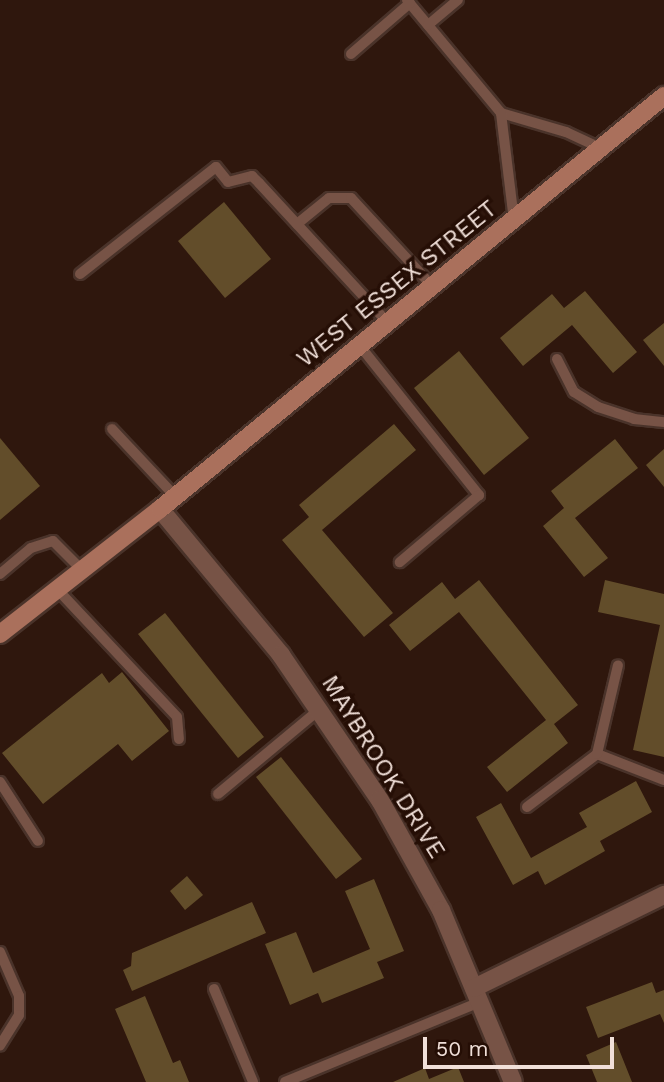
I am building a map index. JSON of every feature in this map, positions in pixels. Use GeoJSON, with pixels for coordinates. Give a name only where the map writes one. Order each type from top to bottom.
{"type":"FeatureCollection","features":[{"type":"Feature","properties":{"kind":"main road","name":"WEST ESSEX STREET"},"geometry":{"type":"LineString","coordinates":[[2,630],[160,509],[664,96]]}},
{"type":"Feature","properties":{"kind":"street","name":"MAYBROOK DRIVE"},"geometry":{"type":"LineString","coordinates":[[160,509],[281,655],[380,800],[441,910],[513,1082]]}},
{"type":"Feature","properties":{"kind":"street"},"geometry":{"type":"LineString","coordinates":[[477,995],[664,895]]}},
{"type":"Feature","properties":{"kind":"lane"},"geometry":{"type":"LineString","coordinates":[[428,25],[458,0]]}},
{"type":"Feature","properties":{"kind":"lane"},"geometry":{"type":"LineString","coordinates":[[351,54],[409,2],[501,113],[601,148]]}},
{"type":"Feature","properties":{"kind":"lane"},"geometry":{"type":"LineString","coordinates":[[501,113],[514,220]]}},
{"type":"Feature","properties":{"kind":"lane"},"geometry":{"type":"LineString","coordinates":[[80,274],[216,167],[228,182],[252,176],[388,323]]}},
{"type":"Feature","properties":{"kind":"lane"},"geometry":{"type":"LineString","coordinates":[[297,224],[329,198],[351,198],[433,287]]}},
{"type":"Feature","properties":{"kind":"lane"},"geometry":{"type":"LineString","coordinates":[[360,346],[479,495],[400,562]]}},
{"type":"Feature","properties":{"kind":"lane"},"geometry":{"type":"LineString","coordinates":[[556,359],[574,392],[598,407],[634,419],[664,422]]}},
{"type":"Feature","properties":{"kind":"lane"},"geometry":{"type":"LineString","coordinates":[[113,429],[175,496]]}},
{"type":"Feature","properties":{"kind":"lane"},"geometry":{"type":"LineString","coordinates":[[0,574],[32,548],[53,541],[82,570]]}},
{"type":"Feature","properties":{"kind":"lane"},"geometry":{"type":"LineString","coordinates":[[57,589],[177,717],[179,739]]}},
{"type":"Feature","properties":{"kind":"lane"},"geometry":{"type":"LineString","coordinates":[[527,807],[597,754],[618,665]]}},
{"type":"Feature","properties":{"kind":"lane"},"geometry":{"type":"LineString","coordinates":[[218,794],[320,709]]}},
{"type":"Feature","properties":{"kind":"lane"},"geometry":{"type":"LineString","coordinates":[[597,754],[664,780]]}},
{"type":"Feature","properties":{"kind":"lane"},"geometry":{"type":"LineString","coordinates":[[0,782],[38,841]]}},
{"type":"Feature","properties":{"kind":"lane"},"geometry":{"type":"LineString","coordinates":[[0,952],[19,1006],[19,1015],[0,1045]]}},
{"type":"Feature","properties":{"kind":"lane"},"geometry":{"type":"LineString","coordinates":[[214,989],[253,1082]]}},
{"type":"Feature","properties":{"kind":"lane"},"geometry":{"type":"LineString","coordinates":[[285,1082],[477,995]]}},
{"type":"Feature","properties":{"kind":"building"},"geometry":{"type":"Polygon","coordinates":[[[224,202],[271,259],[225,298],[178,241],[224,202]]]}},
{"type":"Feature","properties":{"kind":"building"},"geometry":{"type":"Polygon","coordinates":[[[585,291],[637,352],[613,373],[572,325],[523,366],[500,338],[552,294],[564,308],[585,291]]]}},
{"type":"Feature","properties":{"kind":"building"},"geometry":{"type":"Polygon","coordinates":[[[664,323],[664,366],[643,340],[664,323]]]}},
{"type":"Feature","properties":{"kind":"building"},"geometry":{"type":"Polygon","coordinates":[[[459,351],[529,438],[484,475],[414,388],[459,351]]]}},
{"type":"Feature","properties":{"kind":"building"},"geometry":{"type":"Polygon","coordinates":[[[394,424],[416,450],[322,530],[393,613],[364,637],[282,540],[309,517],[299,505],[394,424]]]}},
{"type":"Feature","properties":{"kind":"building"},"geometry":{"type":"Polygon","coordinates":[[[0,438],[40,486],[0,520],[0,438]]]}},
{"type":"Feature","properties":{"kind":"building"},"geometry":{"type":"Polygon","coordinates":[[[615,439],[638,468],[575,518],[608,558],[584,577],[543,526],[564,508],[551,491],[615,439]]]}},
{"type":"Feature","properties":{"kind":"building"},"geometry":{"type":"Polygon","coordinates":[[[664,449],[664,487],[646,465],[664,449]]]}},
{"type":"Feature","properties":{"kind":"building"},"geometry":{"type":"Polygon","coordinates":[[[479,580],[578,705],[554,724],[568,743],[507,792],[487,767],[546,720],[459,612],[410,651],[389,625],[442,582],[455,599],[479,580]]]}},
{"type":"Feature","properties":{"kind":"building"},"geometry":{"type":"Polygon","coordinates":[[[605,580],[664,594],[664,757],[633,750],[660,625],[598,612],[605,580]]]}},
{"type":"Feature","properties":{"kind":"building"},"geometry":{"type":"Polygon","coordinates":[[[165,613],[264,737],[238,758],[138,634],[165,613]]]}},
{"type":"Feature","properties":{"kind":"building"},"geometry":{"type":"Polygon","coordinates":[[[122,672],[169,731],[132,761],[118,744],[43,804],[2,753],[102,673],[109,683],[122,672]]]}},
{"type":"Feature","properties":{"kind":"building"},"geometry":{"type":"Polygon","coordinates":[[[281,757],[362,859],[336,879],[256,777],[281,757]]]}},
{"type":"Feature","properties":{"kind":"building"},"geometry":{"type":"Polygon","coordinates":[[[636,781],[652,812],[600,841],[605,851],[545,885],[538,871],[513,885],[476,817],[501,803],[531,858],[587,827],[579,813],[636,781]]]}},
{"type":"Feature","properties":{"kind":"building"},"geometry":{"type":"Polygon","coordinates":[[[187,876],[203,895],[185,910],[170,891],[187,876]]]}},
{"type":"Feature","properties":{"kind":"building"},"geometry":{"type":"Polygon","coordinates":[[[374,879],[404,951],[377,962],[384,978],[322,1003],[318,993],[290,1005],[265,944],[296,932],[313,973],[370,949],[345,891],[374,879]]]}},
{"type":"Feature","properties":{"kind":"building"},"geometry":{"type":"Polygon","coordinates":[[[252,902],[266,933],[132,991],[123,970],[131,966],[132,953],[252,902]]]}},
{"type":"Feature","properties":{"kind":"building"},"geometry":{"type":"Polygon","coordinates":[[[652,982],[656,993],[664,990],[664,1023],[660,1014],[598,1038],[586,1007],[652,982]]]}},
{"type":"Feature","properties":{"kind":"building"},"geometry":{"type":"Polygon","coordinates":[[[145,996],[173,1063],[180,1060],[189,1082],[146,1082],[115,1009],[145,996]]]}},
{"type":"Feature","properties":{"kind":"building"},"geometry":{"type":"Polygon","coordinates":[[[616,1042],[632,1082],[597,1082],[586,1055],[616,1042]]]}},
{"type":"Feature","properties":{"kind":"building"},"geometry":{"type":"Polygon","coordinates":[[[458,1067],[464,1082],[393,1082],[425,1068],[429,1079],[458,1067]]]}}]}
